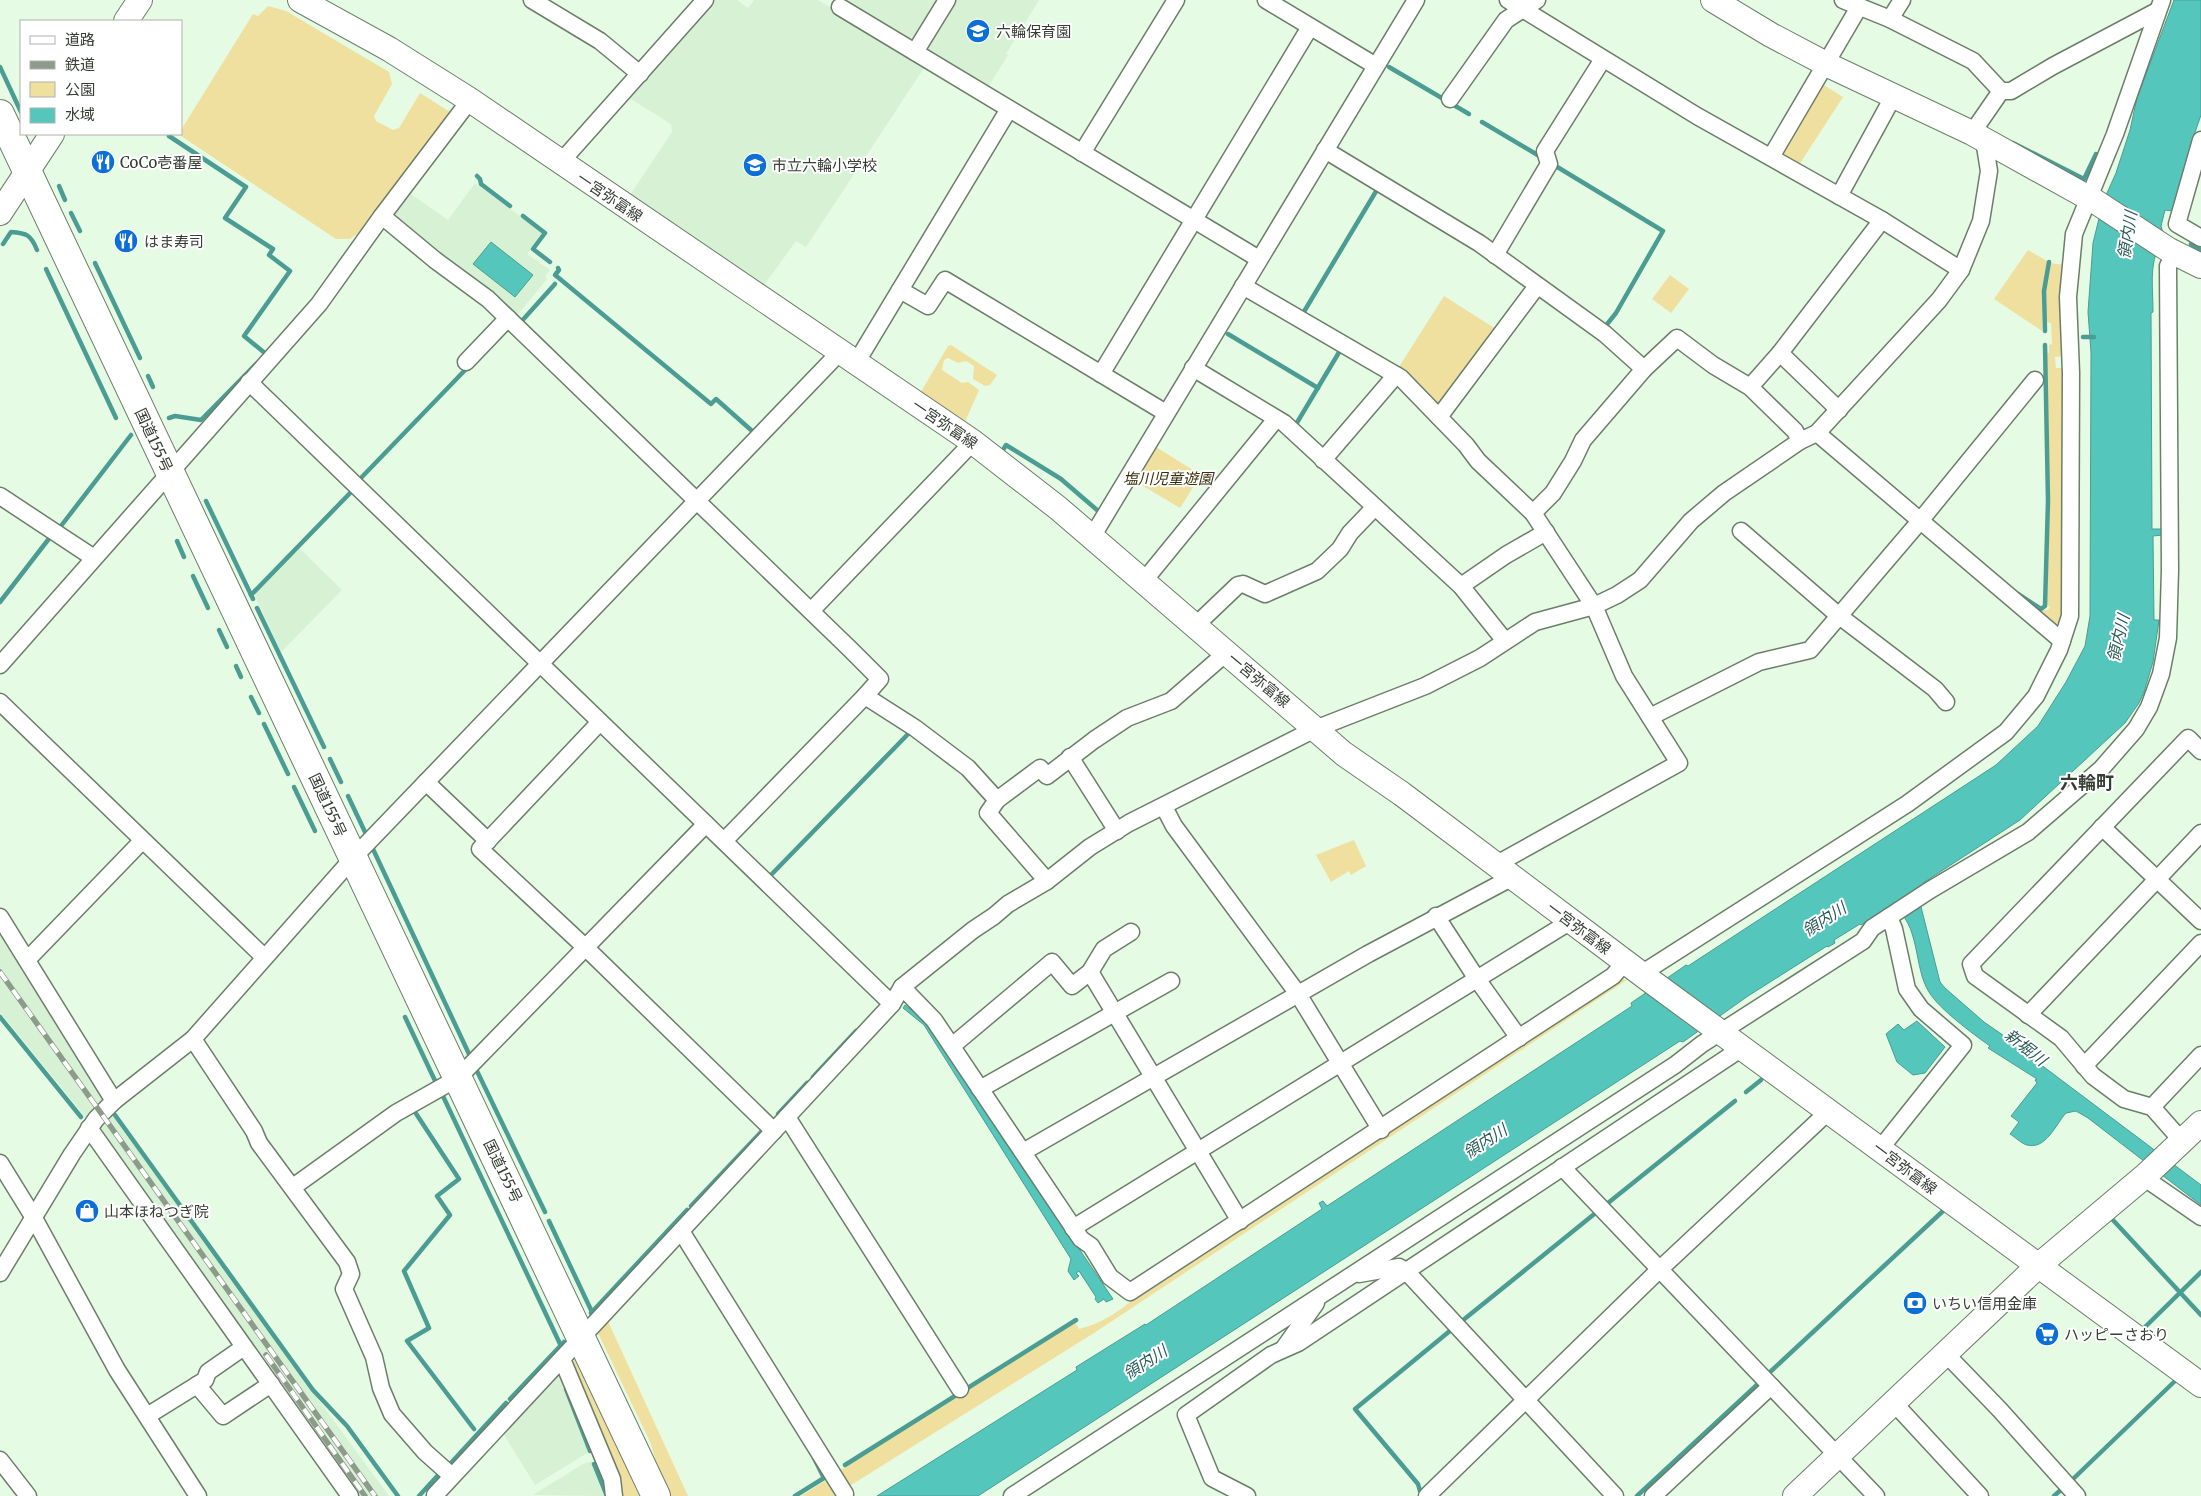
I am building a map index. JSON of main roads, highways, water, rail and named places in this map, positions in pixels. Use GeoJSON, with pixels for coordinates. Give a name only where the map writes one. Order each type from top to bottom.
{"type":"FeatureCollection","features":[{"type":"Feature","properties":{"kind":"highway","name":"国道155号"},"geometry":{"type":"LineString","coordinates":[[0,114],[656,1496]]}},
{"type":"Feature","properties":{"kind":"main road"},"geometry":{"type":"LineString","coordinates":[[127,20],[140,0]]}},
{"type":"Feature","properties":{"kind":"main road","name":"一宮弥富線"},"geometry":{"type":"LineString","coordinates":[[300,0],[390,49],[470,100],[973,442],[1092,537],[1344,754],[1402,794],[1638,972],[2201,1385]]}},
{"type":"Feature","properties":{"kind":"main road"},"geometry":{"type":"LineString","coordinates":[[1713,0],[1825,64],[1978,137],[2092,200],[2172,251],[2201,266]]}},
{"type":"Feature","properties":{"kind":"main road"},"geometry":{"type":"LineString","coordinates":[[0,213],[51,135]]}},
{"type":"Feature","properties":{"kind":"main road"},"geometry":{"type":"LineString","coordinates":[[1795,1496],[2039,1265],[2144,1176],[2201,1124]]}},
{"type":"Feature","properties":{"kind":"water","name":"領内川"},"geometry":{"type":"Polygon","coordinates":[[[2174,0],[2201,0],[2201,115],[2173,211],[2165,210],[2161,226],[2164,236],[2153,264],[2153,312],[2151,313],[2152,529],[2163,529],[2163,535],[2153,536],[2154,620],[2159,620],[2153,662],[2139,703],[2125,723],[2020,820],[1923,883],[1928,891],[1920,903],[1940,982],[1945,988],[1984,1022],[2033,1056],[2032,1058],[2201,1185],[2201,1205],[2088,1118],[2076,1111],[2066,1113],[2050,1135],[2040,1144],[2034,1146],[2025,1144],[2010,1134],[2019,1122],[2011,1116],[2037,1083],[2035,1080],[2037,1079],[1988,1048],[1990,1046],[1957,1021],[1934,999],[1924,982],[1908,923],[1892,906],[1834,940],[1835,943],[1827,946],[1748,996],[1683,1042],[1680,1041],[978,1496],[877,1496],[1077,1370],[1076,1367],[1146,1325],[1322,1209],[1319,1203],[1323,1201],[1327,1206],[1632,1006],[1631,1003],[1686,965],[1688,966],[1996,765],[2038,726],[2066,682],[2085,646],[2090,616],[2091,352],[2088,312],[2093,243],[2103,202],[2116,173],[2130,130],[2137,98],[2174,0]]]}},
{"type":"Feature","properties":{"kind":"water"},"geometry":{"type":"Polygon","coordinates":[[[491,242],[533,275],[515,297],[473,264],[491,242]]]}},
{"type":"Feature","properties":{"kind":"water"},"geometry":{"type":"Polygon","coordinates":[[[905,1005],[926,1022],[1113,1299],[1106,1302],[1104,1299],[1098,1303],[1079,1271],[1076,1273],[1079,1276],[1074,1280],[1068,1271],[1071,1259],[924,1025],[903,1008],[905,1005]]]}},
{"type":"Feature","properties":{"kind":"water"},"geometry":{"type":"Polygon","coordinates":[[[1917,1021],[1945,1047],[1925,1073],[1913,1075],[1897,1062],[1886,1034],[1898,1024],[1904,1030],[1917,1021]]]}},
{"type":"Feature","properties":{"kind":"waterway"},"geometry":{"type":"LineString","coordinates":[[0,67],[20,110]]}},
{"type":"Feature","properties":{"kind":"waterway"},"geometry":{"type":"LineString","coordinates":[[1389,67],[1469,114]]}},
{"type":"Feature","properties":{"kind":"waterway"},"geometry":{"type":"LineString","coordinates":[[1482,122],[1541,157]]}},
{"type":"Feature","properties":{"kind":"waterway"},"geometry":{"type":"LineString","coordinates":[[169,136],[246,187],[225,218],[273,249],[269,255],[290,271],[244,336],[266,354]]}},
{"type":"Feature","properties":{"kind":"waterway"},"geometry":{"type":"LineString","coordinates":[[2013,143],[2084,179],[2096,154]]}},
{"type":"Feature","properties":{"kind":"waterway"},"geometry":{"type":"LineString","coordinates":[[1554,165],[1663,231],[1616,313],[1604,328]]}},
{"type":"Feature","properties":{"kind":"waterway"},"geometry":{"type":"LineString","coordinates":[[477,176],[481,184],[510,206]]}},
{"type":"Feature","properties":{"kind":"waterway"},"geometry":{"type":"LineString","coordinates":[[59,186],[65,200]]}},
{"type":"Feature","properties":{"kind":"waterway"},"geometry":{"type":"LineString","coordinates":[[1302,315],[1378,188]]}},
{"type":"Feature","properties":{"kind":"waterway"},"geometry":{"type":"LineString","coordinates":[[71,213],[80,231]]}},
{"type":"Feature","properties":{"kind":"waterway"},"geometry":{"type":"LineString","coordinates":[[523,216],[545,233],[533,249],[550,262]]}},
{"type":"Feature","properties":{"kind":"waterway"},"geometry":{"type":"LineString","coordinates":[[3,244],[11,232],[21,233],[33,241],[37,250]]}},
{"type":"Feature","properties":{"kind":"waterway"},"geometry":{"type":"LineString","coordinates":[[2191,244],[2201,250]]}},
{"type":"Feature","properties":{"kind":"waterway"},"geometry":{"type":"LineString","coordinates":[[2045,331],[2044,291],[2049,262]]}},
{"type":"Feature","properties":{"kind":"waterway"},"geometry":{"type":"LineString","coordinates":[[95,263],[140,358]]}},
{"type":"Feature","properties":{"kind":"waterway"},"geometry":{"type":"LineString","coordinates":[[558,268],[559,270],[555,275],[711,404],[716,399],[751,430]]}},
{"type":"Feature","properties":{"kind":"waterway"},"geometry":{"type":"LineString","coordinates":[[46,269],[116,418]]}},
{"type":"Feature","properties":{"kind":"waterway"},"geometry":{"type":"LineString","coordinates":[[520,323],[555,284]]}},
{"type":"Feature","properties":{"kind":"waterway"},"geometry":{"type":"LineString","coordinates":[[1228,334],[1318,388]]}},
{"type":"Feature","properties":{"kind":"waterway"},"geometry":{"type":"LineString","coordinates":[[2083,337],[2094,337]]}},
{"type":"Feature","properties":{"kind":"waterway"},"geometry":{"type":"LineString","coordinates":[[2018,594],[2041,609],[2045,606],[2048,501],[2045,345]]}},
{"type":"Feature","properties":{"kind":"waterway"},"geometry":{"type":"LineString","coordinates":[[1295,426],[1341,349]]}},
{"type":"Feature","properties":{"kind":"waterway"},"geometry":{"type":"LineString","coordinates":[[169,418],[175,416],[201,420],[256,364]]}},
{"type":"Feature","properties":{"kind":"waterway"},"geometry":{"type":"LineString","coordinates":[[359,480],[468,367]]}},
{"type":"Feature","properties":{"kind":"waterway"},"geometry":{"type":"LineString","coordinates":[[148,376],[153,387]]}},
{"type":"Feature","properties":{"kind":"waterway"},"geometry":{"type":"LineString","coordinates":[[61,526],[131,435]]}},
{"type":"Feature","properties":{"kind":"waterway"},"geometry":{"type":"LineString","coordinates":[[1001,453],[1006,445],[1061,479],[1097,510]]}},
{"type":"Feature","properties":{"kind":"waterway"},"geometry":{"type":"LineString","coordinates":[[251,595],[353,490]]}},
{"type":"Feature","properties":{"kind":"waterway"},"geometry":{"type":"LineString","coordinates":[[206,501],[253,599]]}},
{"type":"Feature","properties":{"kind":"waterway"},"geometry":{"type":"LineString","coordinates":[[0,602],[51,536]]}},
{"type":"Feature","properties":{"kind":"waterway"},"geometry":{"type":"LineString","coordinates":[[177,541],[184,557]]}},
{"type":"Feature","properties":{"kind":"waterway"},"geometry":{"type":"LineString","coordinates":[[193,576],[208,608]]}},
{"type":"Feature","properties":{"kind":"waterway"},"geometry":{"type":"LineString","coordinates":[[257,608],[324,747]]}},
{"type":"Feature","properties":{"kind":"waterway"},"geometry":{"type":"LineString","coordinates":[[219,630],[227,647]]}},
{"type":"Feature","properties":{"kind":"waterway"},"geometry":{"type":"LineString","coordinates":[[236,666],[241,677]]}},
{"type":"Feature","properties":{"kind":"waterway"},"geometry":{"type":"LineString","coordinates":[[251,697],[259,713]]}},
{"type":"Feature","properties":{"kind":"waterway"},"geometry":{"type":"LineString","coordinates":[[264,724],[288,774]]}},
{"type":"Feature","properties":{"kind":"waterway"},"geometry":{"type":"LineString","coordinates":[[770,876],[910,732]]}},
{"type":"Feature","properties":{"kind":"waterway"},"geometry":{"type":"LineString","coordinates":[[330,759],[341,782]]}},
{"type":"Feature","properties":{"kind":"waterway"},"geometry":{"type":"LineString","coordinates":[[294,787],[315,831]]}},
{"type":"Feature","properties":{"kind":"waterway"},"geometry":{"type":"LineString","coordinates":[[348,796],[365,832]]}},
{"type":"Feature","properties":{"kind":"waterway"},"geometry":{"type":"LineString","coordinates":[[373,849],[469,1054]]}},
{"type":"Feature","properties":{"kind":"waterway"},"geometry":{"type":"LineString","coordinates":[[0,1017],[81,1117]]}},
{"type":"Feature","properties":{"kind":"waterway"},"geometry":{"type":"LineString","coordinates":[[405,1017],[437,1085]]}},
{"type":"Feature","properties":{"kind":"waterway"},"geometry":{"type":"LineString","coordinates":[[813,1077],[856,1031]]}},
{"type":"Feature","properties":{"kind":"waterway"},"geometry":{"type":"LineString","coordinates":[[477,1071],[545,1212]]}},
{"type":"Feature","properties":{"kind":"waterway"},"geometry":{"type":"LineString","coordinates":[[1746,1092],[1761,1080]]}},
{"type":"Feature","properties":{"kind":"waterway"},"geometry":{"type":"LineString","coordinates":[[778,1114],[807,1083]]}},
{"type":"Feature","properties":{"kind":"waterway"},"geometry":{"type":"LineString","coordinates":[[442,1094],[561,1346]]}},
{"type":"Feature","properties":{"kind":"waterway"},"geometry":{"type":"LineString","coordinates":[[1608,1203],[1735,1101]]}},
{"type":"Feature","properties":{"kind":"waterway"},"geometry":{"type":"LineString","coordinates":[[413,1109],[459,1179],[437,1196],[450,1215],[404,1271],[429,1328],[407,1341],[474,1429]]}},
{"type":"Feature","properties":{"kind":"waterway"},"geometry":{"type":"LineString","coordinates":[[115,1115],[313,1390],[347,1426],[398,1496]]}},
{"type":"Feature","properties":{"kind":"waterway"},"geometry":{"type":"LineString","coordinates":[[691,1206],[763,1130]]}},
{"type":"Feature","properties":{"kind":"waterway"},"geometry":{"type":"LineString","coordinates":[[591,1313],[687,1210]]}},
{"type":"Feature","properties":{"kind":"waterway"},"geometry":{"type":"LineString","coordinates":[[1462,1321],[1598,1211]]}},
{"type":"Feature","properties":{"kind":"waterway"},"geometry":{"type":"LineString","coordinates":[[1769,1373],[1943,1211]]}},
{"type":"Feature","properties":{"kind":"waterway"},"geometry":{"type":"LineString","coordinates":[[2112,1219],[2201,1315]]}},
{"type":"Feature","properties":{"kind":"waterway"},"geometry":{"type":"LineString","coordinates":[[549,1221],[592,1312]]}},
{"type":"Feature","properties":{"kind":"waterway"},"geometry":{"type":"LineString","coordinates":[[2142,1330],[2201,1272]]}},
{"type":"Feature","properties":{"kind":"waterway"},"geometry":{"type":"LineString","coordinates":[[845,1465],[1076,1320]]}},
{"type":"Feature","properties":{"kind":"waterway"},"geometry":{"type":"LineString","coordinates":[[1420,1491],[1418,1484],[1355,1409],[1451,1330]]}},
{"type":"Feature","properties":{"kind":"waterway"},"geometry":{"type":"LineString","coordinates":[[510,1399],[564,1342]]}},
{"type":"Feature","properties":{"kind":"waterway"},"geometry":{"type":"LineString","coordinates":[[2073,1479],[2175,1381]]}},
{"type":"Feature","properties":{"kind":"waterway"},"geometry":{"type":"LineString","coordinates":[[1637,1496],[1759,1383]]}},
{"type":"Feature","properties":{"kind":"waterway"},"geometry":{"type":"LineString","coordinates":[[566,1389],[590,1451]]}},
{"type":"Feature","properties":{"kind":"waterway"},"geometry":{"type":"LineString","coordinates":[[450,1464],[506,1403]]}},
{"type":"Feature","properties":{"kind":"waterway"},"geometry":{"type":"LineString","coordinates":[[795,1496],[824,1478],[814,1458]]}},
{"type":"Feature","properties":{"kind":"waterway"},"geometry":{"type":"LineString","coordinates":[[594,1464],[607,1496]]}},
{"type":"Feature","properties":{"kind":"waterway"},"geometry":{"type":"LineString","coordinates":[[419,1496],[441,1472]]}},
{"type":"Feature","properties":{"kind":"waterway"},"geometry":{"type":"LineString","coordinates":[[2054,1496],[2063,1488]]}},
{"type":"Feature","properties":{"kind":"railway"},"geometry":{"type":"LineString","coordinates":[[0,972],[375,1496]]}},
{"type":"Feature","properties":{"kind":"railway"},"geometry":{"type":"LineString","coordinates":[[266,1355],[365,1496]]}},
{"type":"Feature","properties":{"kind":"place","name":"六輪保育園"},"geometry":{"type":"Point","coordinates":[978,31]}},
{"type":"Feature","properties":{"kind":"place","name":"CoCo壱番屋"},"geometry":{"type":"Point","coordinates":[103,162]}},
{"type":"Feature","properties":{"kind":"place","name":"市立六輪小学校"},"geometry":{"type":"Point","coordinates":[755,165]}},
{"type":"Feature","properties":{"kind":"place","name":"はま寿司"},"geometry":{"type":"Point","coordinates":[126,241]}},
{"type":"Feature","properties":{"kind":"place","name":"山本ほねつぎ院"},"geometry":{"type":"Point","coordinates":[87,1211]}},
{"type":"Feature","properties":{"kind":"place","name":"いちい信用金庫"},"geometry":{"type":"Point","coordinates":[1915,1303]}},
{"type":"Feature","properties":{"kind":"place","name":"ハッピーさおり"},"geometry":{"type":"Point","coordinates":[2047,1334]}},
{"type":"Feature","properties":{"kind":"district","name":"六輪町"},"geometry":{"type":"Point","coordinates":[2087,782]}},
{"type":"Feature","properties":{"kind":"park label","name":"塩川児童遊園"},"geometry":{"type":"Point","coordinates":[1168,478]}},
{"type":"Feature","properties":{"kind":"water label","name":"新堀川"},"geometry":{"type":"Point","coordinates":[2026,1047]}}]}
